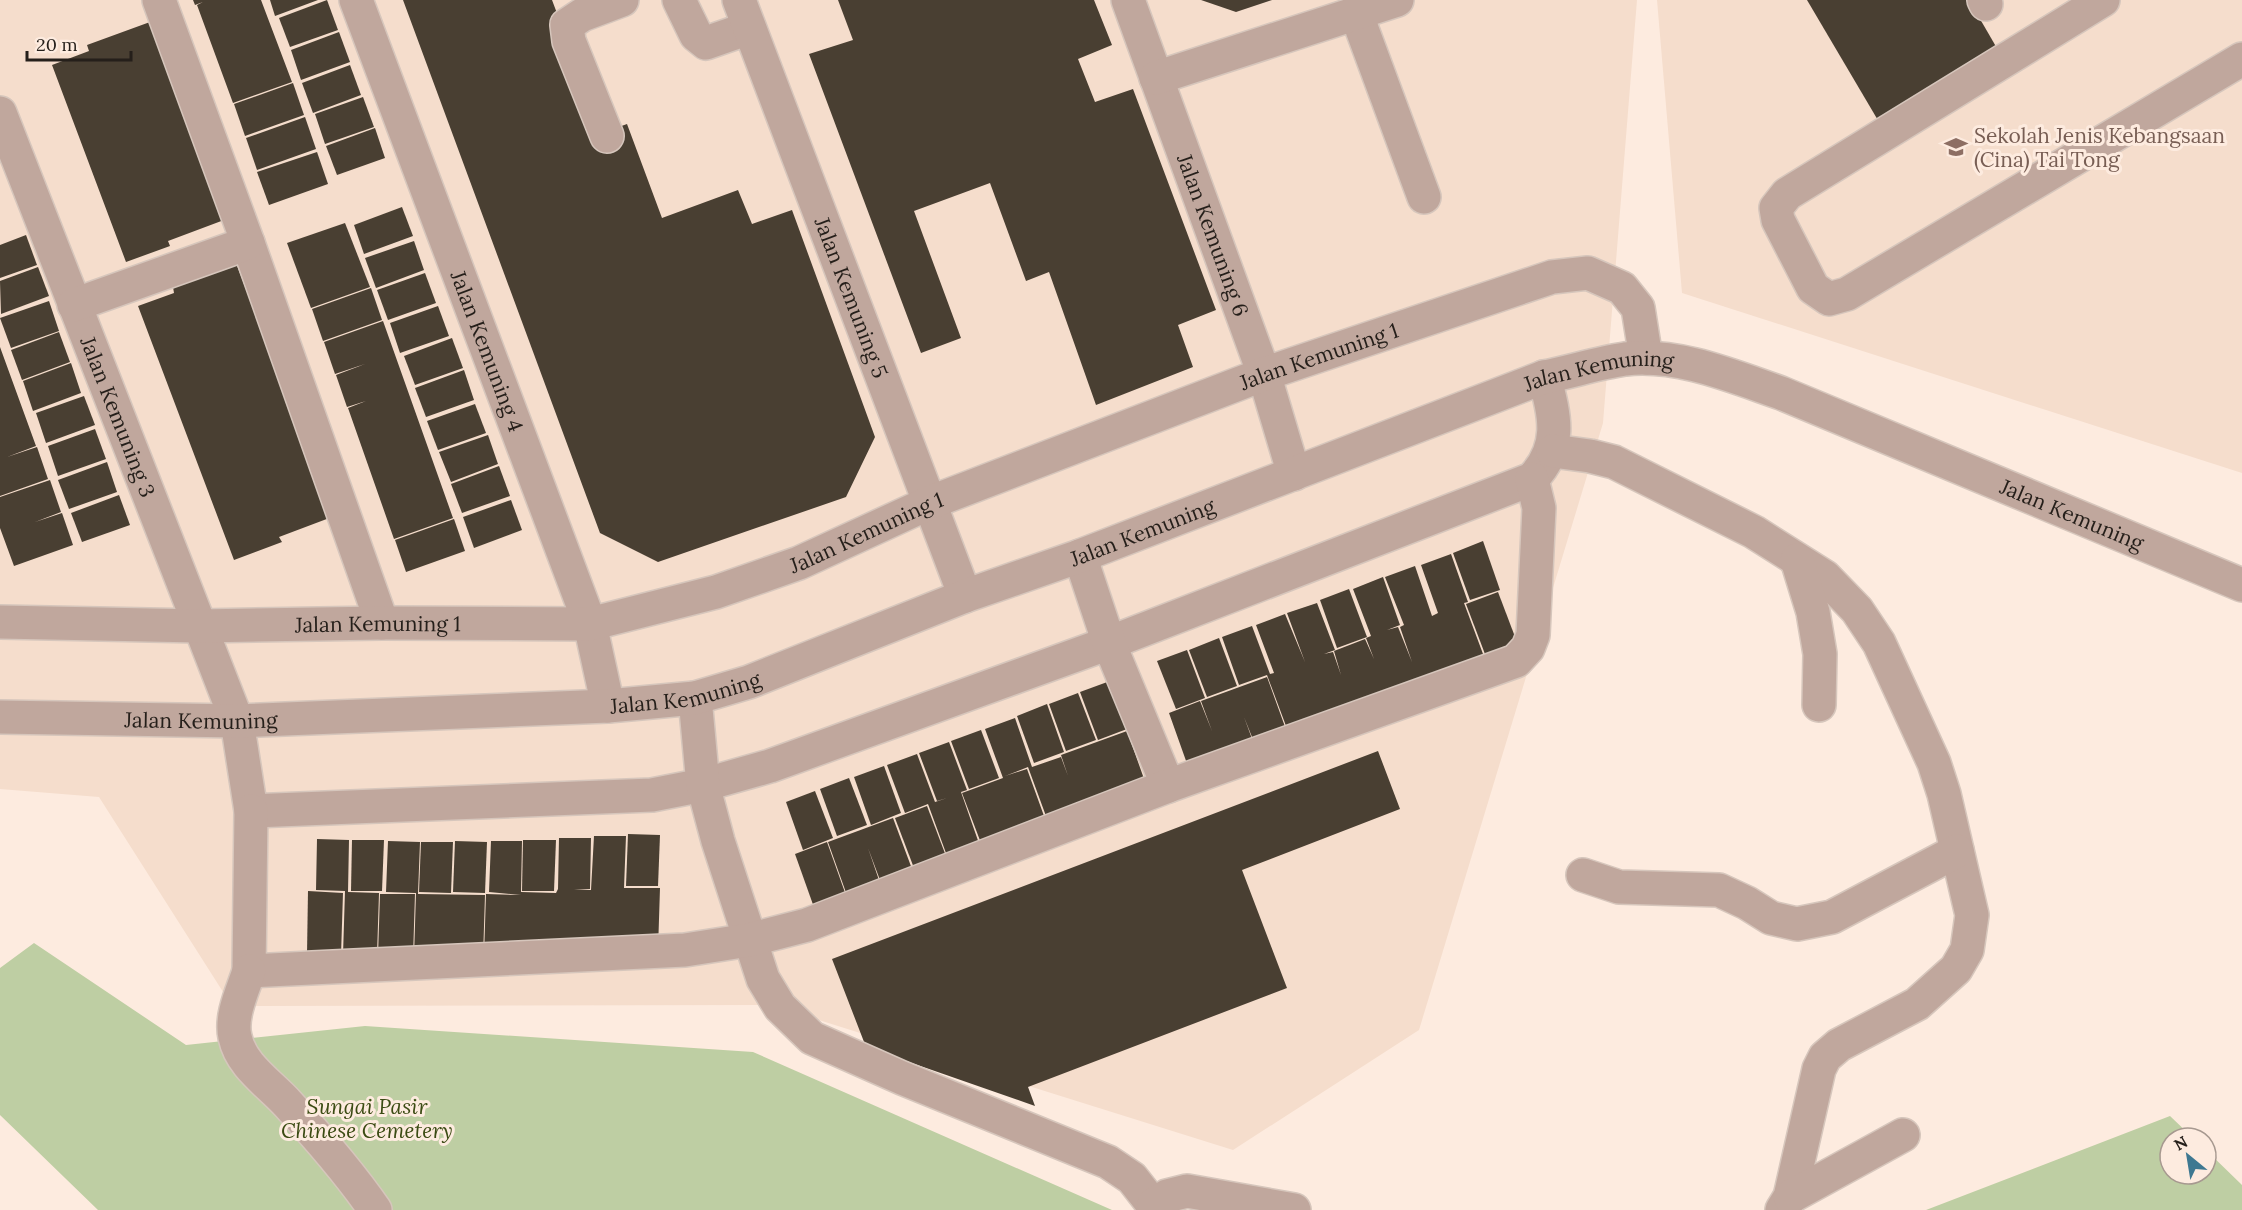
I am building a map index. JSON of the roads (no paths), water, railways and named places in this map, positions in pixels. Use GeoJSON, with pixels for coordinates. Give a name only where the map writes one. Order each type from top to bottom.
{"type":"FeatureCollection","features":[{"type":"Feature","properties":{"kind":"street"},"geometry":{"type":"LineString","coordinates":[[159,0],[382,622]]}},
{"type":"Feature","properties":{"kind":"street","name":"Jalan Kemuning 4"},"geometry":{"type":"LineString","coordinates":[[356,0],[590,624],[608,706]]}},
{"type":"Feature","properties":{"kind":"street"},"geometry":{"type":"LineString","coordinates":[[607,136],[569,41],[567,25],[582,15],[622,0]]}},
{"type":"Feature","properties":{"kind":"street"},"geometry":{"type":"LineString","coordinates":[[679,0],[696,35],[706,43],[744,14]]}},
{"type":"Feature","properties":{"kind":"street","name":"Jalan Kemuning 6"},"geometry":{"type":"LineString","coordinates":[[1128,0],[1264,374],[1294,474]]}},
{"type":"Feature","properties":{"kind":"street"},"geometry":{"type":"LineString","coordinates":[[1156,78],[1397,0]]}},
{"type":"Feature","properties":{"kind":"street"},"geometry":{"type":"LineString","coordinates":[[2103,0],[1787,194],[1776,208],[1778,220],[1813,288],[1829,299],[1847,294],[2242,59]]}},
{"type":"Feature","properties":{"kind":"street"},"geometry":{"type":"LineString","coordinates":[[1356,13],[1424,197]]}},
{"type":"Feature","properties":{"kind":"street","name":"Jalan Kemuning 5"},"geometry":{"type":"LineString","coordinates":[[744,14],[965,596]]}},
{"type":"Feature","properties":{"kind":"street","name":"Jalan Kemuning 3"},"geometry":{"type":"LineString","coordinates":[[0,113],[237,721],[251,811],[249,971],[236,1013],[234,1035],[242,1059],[286,1102],[353,1178],[375,1210]]}},
{"type":"Feature","properties":{"kind":"street"},"geometry":{"type":"LineString","coordinates":[[74,305],[248,243]]}},
{"type":"Feature","properties":{"kind":"street","name":"Jalan Kemuning 1"},"geometry":{"type":"LineString","coordinates":[[0,622],[199,626],[382,622],[590,624],[716,592],[799,563],[929,503],[1264,374],[1552,277],[1588,273],[1622,288],[1638,308],[1646,358]]}},
{"type":"Feature","properties":{"kind":"street","name":"Jalan Kemuning"},"geometry":{"type":"LineString","coordinates":[[0,717],[237,721],[608,706],[695,698],[749,682],[965,596],[1080,556],[1544,378],[1624,359],[1646,358],[1710,368],[1781,393],[2242,585]]}},
{"type":"Feature","properties":{"kind":"street"},"geometry":{"type":"LineString","coordinates":[[251,811],[652,795],[703,785],[770,766],[1109,643],[1532,479],[1545,465],[1553,451],[1552,404],[1544,378]]}},
{"type":"Feature","properties":{"kind":"street"},"geometry":{"type":"LineString","coordinates":[[1553,451],[1614,462],[1754,532],[1825,577],[1857,610],[1879,643],[1934,762],[1972,915],[1967,950],[1956,969],[1917,1004],[1839,1045],[1825,1057],[1819,1069],[1786,1203]]}},
{"type":"Feature","properties":{"kind":"street"},"geometry":{"type":"LineString","coordinates":[[249,971],[685,950],[749,940],[807,925],[1168,786],[1516,661],[1528,648],[1533,635],[1539,508],[1532,479]]}},
{"type":"Feature","properties":{"kind":"street"},"geometry":{"type":"LineString","coordinates":[[1080,556],[1109,643],[1168,786]]}},
{"type":"Feature","properties":{"kind":"street"},"geometry":{"type":"LineString","coordinates":[[1797,560],[1813,612],[1820,654],[1819,705]]}},
{"type":"Feature","properties":{"kind":"street"},"geometry":{"type":"LineString","coordinates":[[695,698],[703,785],[749,940],[763,979],[780,1007],[812,1038],[902,1078],[1108,1162],[1132,1178],[1156,1207],[1167,1196],[1187,1191],[1294,1210]]}},
{"type":"Feature","properties":{"kind":"street"},"geometry":{"type":"LineString","coordinates":[[1583,875],[1619,887],[1719,891],[1747,903],[1771,918],[1797,924],[1832,917],[1957,851]]}},
{"type":"Feature","properties":{"kind":"street"},"geometry":{"type":"LineString","coordinates":[[1786,1203],[1903,1135]]}},
{"type":"Feature","properties":{"kind":"place","name":"Sekolah Jenis Kebangsaan (Cina) Tai Tong"},"geometry":{"type":"Point","coordinates":[1956,147]}},
{"type":"Feature","properties":{"kind":"park label","name":"Sungai Pasir Chinese Cemetery"},"geometry":{"type":"Point","coordinates":[367,1118]}}]}
